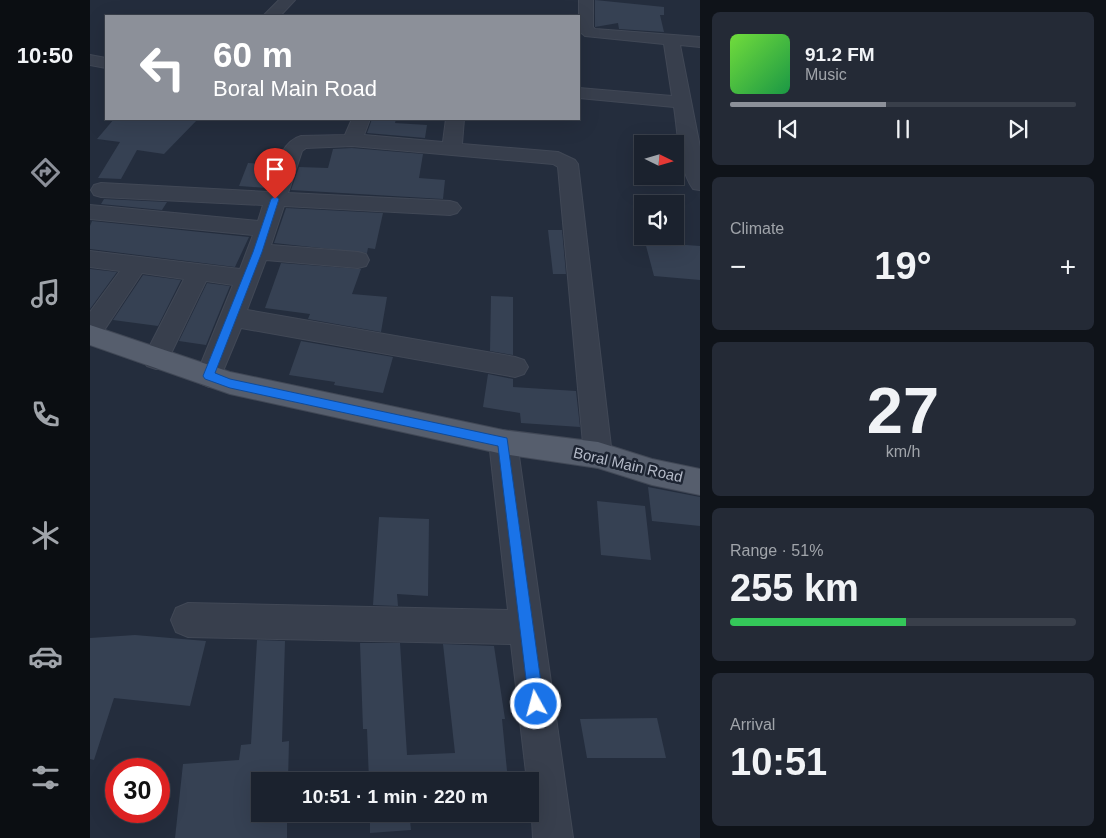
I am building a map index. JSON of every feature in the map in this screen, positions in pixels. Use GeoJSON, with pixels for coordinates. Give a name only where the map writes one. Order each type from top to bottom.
{"type":"FeatureCollection","features":[{"type":"Feature","properties":{"kind":"main road","name":"Boral Main Road"},"geometry":{"type":"LineString","coordinates":[[90,335],[156,359],[238,385],[503,442],[598,455],[652,472],[700,482]]}},
{"type":"Feature","properties":{"kind":"street"},"geometry":{"type":"LineString","coordinates":[[271,15],[288,0]]}},
{"type":"Feature","properties":{"kind":"street"},"geometry":{"type":"LineString","coordinates":[[586,0],[585,33],[700,42]]}},
{"type":"Feature","properties":{"kind":"street"},"geometry":{"type":"LineString","coordinates":[[671,40],[700,184]]}},
{"type":"Feature","properties":{"kind":"street"},"geometry":{"type":"LineString","coordinates":[[90,60],[105,63]]}},
{"type":"Feature","properties":{"kind":"street"},"geometry":{"type":"LineString","coordinates":[[580,93],[682,102]]}},
{"type":"Feature","properties":{"kind":"street"},"geometry":{"type":"LineString","coordinates":[[352,140],[361,120]]}},
{"type":"Feature","properties":{"kind":"street"},"geometry":{"type":"LineString","coordinates":[[452,149],[455,120]]}},
{"type":"Feature","properties":{"kind":"street"},"geometry":{"type":"LineString","coordinates":[[208,376],[258,252],[264,229],[296,145],[308,141],[352,140],[558,158],[568,164],[598,455]]}},
{"type":"Feature","properties":{"kind":"street"},"geometry":{"type":"LineString","coordinates":[[101,190],[450,208]]}},
{"type":"Feature","properties":{"kind":"street"},"geometry":{"type":"LineString","coordinates":[[90,212],[264,229]]}},
{"type":"Feature","properties":{"kind":"street"},"geometry":{"type":"LineString","coordinates":[[258,252],[358,260]]}},
{"type":"Feature","properties":{"kind":"street"},"geometry":{"type":"LineString","coordinates":[[90,259],[246,278]]}},
{"type":"Feature","properties":{"kind":"street"},"geometry":{"type":"LineString","coordinates":[[90,331],[136,265]]}},
{"type":"Feature","properties":{"kind":"street"},"geometry":{"type":"LineString","coordinates":[[156,359],[200,272]]}},
{"type":"Feature","properties":{"kind":"street"},"geometry":{"type":"LineString","coordinates":[[233,317],[515,367]]}},
{"type":"Feature","properties":{"kind":"street"},"geometry":{"type":"LineString","coordinates":[[503,442],[553,838]]}},
{"type":"Feature","properties":{"kind":"street"},"geometry":{"type":"LineString","coordinates":[[188,620],[527,627]]}},
{"type":"Feature","properties":{"kind":"building"},"geometry":{"type":"Polygon","coordinates":[[[595,0],[664,7],[664,15],[660,15],[664,32],[619,29],[618,23],[595,27],[595,0]]]}},
{"type":"Feature","properties":{"kind":"building"},"geometry":{"type":"Polygon","coordinates":[[[113,120],[197,120],[164,154],[137,150],[121,179],[98,178],[120,142],[97,139],[113,120]]]}},
{"type":"Feature","properties":{"kind":"building"},"geometry":{"type":"Polygon","coordinates":[[[372,120],[396,120],[395,123],[427,125],[425,138],[367,133],[372,120]]]}},
{"type":"Feature","properties":{"kind":"building"},"geometry":{"type":"Polygon","coordinates":[[[352,148],[423,154],[419,178],[445,180],[443,199],[291,190],[299,167],[328,168],[333,149],[352,148]]]}},
{"type":"Feature","properties":{"kind":"building"},"geometry":{"type":"Polygon","coordinates":[[[248,163],[275,165],[267,188],[239,186],[248,163]]]}},
{"type":"Feature","properties":{"kind":"building"},"geometry":{"type":"Polygon","coordinates":[[[104,199],[167,202],[162,210],[101,204],[104,199]]]}},
{"type":"Feature","properties":{"kind":"building"},"geometry":{"type":"Polygon","coordinates":[[[286,208],[383,213],[375,249],[368,248],[367,253],[274,243],[286,208]]]}},
{"type":"Feature","properties":{"kind":"building"},"geometry":{"type":"Polygon","coordinates":[[[92,221],[249,237],[235,267],[90,249],[90,226],[92,221]]]}},
{"type":"Feature","properties":{"kind":"building"},"geometry":{"type":"Polygon","coordinates":[[[548,230],[562,230],[566,274],[553,274],[548,230]]]}},
{"type":"Feature","properties":{"kind":"building"},"geometry":{"type":"Polygon","coordinates":[[[646,245],[700,246],[700,280],[654,276],[646,245]]]}},
{"type":"Feature","properties":{"kind":"building"},"geometry":{"type":"Polygon","coordinates":[[[281,263],[361,269],[352,294],[387,297],[381,332],[308,319],[310,314],[265,308],[281,263]]]}},
{"type":"Feature","properties":{"kind":"building"},"geometry":{"type":"Polygon","coordinates":[[[90,269],[117,272],[90,309],[90,269]]]}},
{"type":"Feature","properties":{"kind":"building"},"geometry":{"type":"Polygon","coordinates":[[[143,275],[181,280],[158,326],[113,320],[143,275]]]}},
{"type":"Feature","properties":{"kind":"building"},"geometry":{"type":"Polygon","coordinates":[[[207,283],[230,286],[206,345],[179,341],[207,283]]]}},
{"type":"Feature","properties":{"kind":"building"},"geometry":{"type":"Polygon","coordinates":[[[491,296],[513,297],[513,355],[490,351],[491,296]]]}},
{"type":"Feature","properties":{"kind":"building"},"geometry":{"type":"Polygon","coordinates":[[[301,341],[393,357],[383,393],[334,385],[335,382],[289,375],[301,341]]]}},
{"type":"Feature","properties":{"kind":"building"},"geometry":{"type":"Polygon","coordinates":[[[488,374],[513,379],[513,387],[576,391],[580,427],[521,423],[520,413],[483,407],[488,374]]]}},
{"type":"Feature","properties":{"kind":"building"},"geometry":{"type":"Polygon","coordinates":[[[648,487],[700,497],[700,526],[652,521],[648,487]]]}},
{"type":"Feature","properties":{"kind":"building"},"geometry":{"type":"Polygon","coordinates":[[[597,501],[645,506],[651,560],[601,555],[597,501]]]}},
{"type":"Feature","properties":{"kind":"building"},"geometry":{"type":"Polygon","coordinates":[[[379,517],[429,519],[428,596],[397,594],[398,606],[373,605],[379,517]]]}},
{"type":"Feature","properties":{"kind":"building"},"geometry":{"type":"Polygon","coordinates":[[[135,635],[206,641],[190,706],[114,698],[94,760],[90,759],[90,638],[135,635]]]}},
{"type":"Feature","properties":{"kind":"building"},"geometry":{"type":"Polygon","coordinates":[[[257,640],[285,641],[282,742],[289,741],[288,772],[251,772],[251,822],[287,822],[287,838],[175,838],[183,764],[239,760],[241,745],[251,744],[257,640]]]}},
{"type":"Feature","properties":{"kind":"building"},"geometry":{"type":"Polygon","coordinates":[[[360,643],[400,643],[407,755],[455,753],[443,644],[494,646],[505,719],[502,719],[507,772],[369,772],[367,729],[363,729],[360,643]]]}},
{"type":"Feature","properties":{"kind":"building"},"geometry":{"type":"Polygon","coordinates":[[[657,718],[666,758],[587,758],[580,719],[657,718]]]}},
{"type":"Feature","properties":{"kind":"building"},"geometry":{"type":"Polygon","coordinates":[[[370,822],[410,822],[411,830],[370,833],[370,822]]]}},
{"type":"Feature","properties":{"kind":"route"},"geometry":{"type":"LineString","coordinates":[[275,199],[258,252],[208,376],[299,399],[503,442],[536,704]]}}]}
